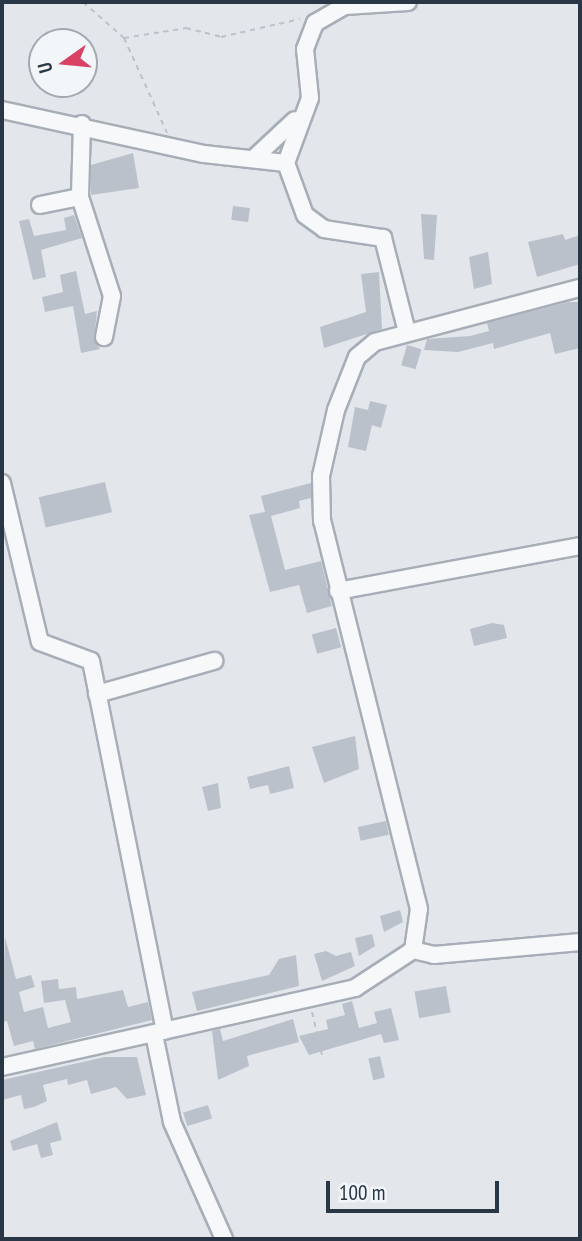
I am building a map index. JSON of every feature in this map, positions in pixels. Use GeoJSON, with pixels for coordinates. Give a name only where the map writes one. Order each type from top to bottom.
{"type":"FeatureCollection","features":[{"type":"Feature","properties":{"kind":"street"},"geometry":{"type":"LineString","coordinates":[[253,159],[298,117],[310,98],[305,49],[321,13],[408,2]]}},
{"type":"Feature","properties":{"kind":"street"},"geometry":{"type":"LineString","coordinates":[[2,110],[82,124],[173,146],[286,163]]}},
{"type":"Feature","properties":{"kind":"street"},"geometry":{"type":"LineString","coordinates":[[298,117],[286,163],[305,215],[324,229],[383,238],[407,332]]}},
{"type":"Feature","properties":{"kind":"street"},"geometry":{"type":"LineString","coordinates":[[82,124],[80,197],[112,296],[104,337]]}},
{"type":"Feature","properties":{"kind":"street"},"geometry":{"type":"LineString","coordinates":[[40,205],[80,197]]}},
{"type":"Feature","properties":{"kind":"street"},"geometry":{"type":"LineString","coordinates":[[2,1067],[309,1000],[366,984],[413,950],[419,909],[338,591],[320,489],[336,410],[357,357],[375,342],[580,288]]}},
{"type":"Feature","properties":{"kind":"street"},"geometry":{"type":"LineString","coordinates":[[2,483],[40,642],[61,654],[85,654],[97,694],[160,1033],[172,1122],[224,1239]]}},
{"type":"Feature","properties":{"kind":"street"},"geometry":{"type":"LineString","coordinates":[[338,591],[580,546]]}},
{"type":"Feature","properties":{"kind":"street"},"geometry":{"type":"LineString","coordinates":[[97,694],[214,661]]}},
{"type":"Feature","properties":{"kind":"street"},"geometry":{"type":"LineString","coordinates":[[413,950],[434,955],[580,942]]}},
{"type":"Feature","properties":{"kind":"path"},"geometry":{"type":"LineString","coordinates":[[83,2],[124,38],[173,146]]}},
{"type":"Feature","properties":{"kind":"path"},"geometry":{"type":"LineString","coordinates":[[124,38],[186,28],[221,37],[321,13]]}},
{"type":"Feature","properties":{"kind":"path"},"geometry":{"type":"LineString","coordinates":[[309,1000],[322,1055]]}},
{"type":"Feature","properties":{"kind":"building"},"geometry":{"type":"Polygon","coordinates":[[[133,153],[139,188],[91,195],[91,165],[133,153]]]}},
{"type":"Feature","properties":{"kind":"building"},"geometry":{"type":"Polygon","coordinates":[[[233,206],[250,208],[248,222],[231,220],[233,206]]]}},
{"type":"Feature","properties":{"kind":"building"},"geometry":{"type":"Polygon","coordinates":[[[421,214],[437,215],[434,260],[424,259],[421,214]]]}},
{"type":"Feature","properties":{"kind":"building"},"geometry":{"type":"Polygon","coordinates":[[[74,215],[82,238],[41,250],[46,277],[33,280],[19,221],[29,219],[34,236],[66,230],[64,218],[74,215]]]}},
{"type":"Feature","properties":{"kind":"building"},"geometry":{"type":"Polygon","coordinates":[[[563,234],[565,240],[580,235],[580,264],[537,277],[528,242],[563,234]]]}},
{"type":"Feature","properties":{"kind":"building"},"geometry":{"type":"Polygon","coordinates":[[[488,252],[492,284],[474,289],[469,257],[488,252]]]}},
{"type":"Feature","properties":{"kind":"building"},"geometry":{"type":"Polygon","coordinates":[[[76,271],[85,314],[97,311],[94,340],[100,349],[81,353],[73,306],[45,312],[42,297],[63,292],[60,275],[76,271]]]}},
{"type":"Feature","properties":{"kind":"building"},"geometry":{"type":"Polygon","coordinates":[[[379,272],[382,329],[324,348],[320,327],[366,312],[361,274],[379,272]]]}},
{"type":"Feature","properties":{"kind":"building"},"geometry":{"type":"Polygon","coordinates":[[[568,302],[580,302],[580,348],[555,354],[550,333],[494,349],[493,343],[458,352],[424,350],[427,339],[470,336],[489,331],[487,323],[568,302]]]}},
{"type":"Feature","properties":{"kind":"building"},"geometry":{"type":"Polygon","coordinates":[[[407,345],[421,349],[416,369],[401,365],[407,345]]]}},
{"type":"Feature","properties":{"kind":"building"},"geometry":{"type":"Polygon","coordinates":[[[370,401],[387,405],[381,428],[372,425],[366,451],[348,447],[355,407],[368,410],[370,401]]]}},
{"type":"Feature","properties":{"kind":"building"},"geometry":{"type":"Polygon","coordinates":[[[105,482],[112,512],[46,528],[39,497],[105,482]]]}},
{"type":"Feature","properties":{"kind":"building"},"geometry":{"type":"Polygon","coordinates":[[[311,483],[311,498],[299,501],[300,508],[271,516],[285,570],[321,561],[332,606],[307,613],[299,585],[270,592],[249,515],[265,512],[261,496],[311,483]]]}},
{"type":"Feature","properties":{"kind":"building"},"geometry":{"type":"Polygon","coordinates":[[[492,623],[504,625],[507,638],[474,646],[470,629],[492,623]]]}},
{"type":"Feature","properties":{"kind":"building"},"geometry":{"type":"Polygon","coordinates":[[[336,628],[341,647],[317,654],[312,634],[336,628]]]}},
{"type":"Feature","properties":{"kind":"building"},"geometry":{"type":"Polygon","coordinates":[[[355,736],[359,769],[324,783],[312,747],[355,736]]]}},
{"type":"Feature","properties":{"kind":"building"},"geometry":{"type":"Polygon","coordinates":[[[289,766],[294,788],[270,794],[268,785],[250,789],[247,777],[289,766]]]}},
{"type":"Feature","properties":{"kind":"building"},"geometry":{"type":"Polygon","coordinates":[[[218,783],[221,808],[208,811],[202,787],[218,783]]]}},
{"type":"Feature","properties":{"kind":"building"},"geometry":{"type":"Polygon","coordinates":[[[386,821],[389,835],[361,841],[358,827],[386,821]]]}},
{"type":"Feature","properties":{"kind":"building"},"geometry":{"type":"Polygon","coordinates":[[[400,910],[403,922],[384,932],[380,916],[400,910]]]}},
{"type":"Feature","properties":{"kind":"building"},"geometry":{"type":"Polygon","coordinates":[[[372,934],[375,946],[359,956],[355,938],[372,934]]]}},
{"type":"Feature","properties":{"kind":"building"},"geometry":{"type":"Polygon","coordinates":[[[5,937],[16,979],[31,975],[35,987],[19,992],[24,1012],[43,1007],[48,1028],[71,1022],[65,1000],[44,1003],[41,981],[58,979],[59,989],[76,987],[77,999],[123,990],[128,1007],[148,1002],[152,1020],[35,1049],[33,1041],[14,1046],[7,1021],[2,1022],[5,937]]]}},
{"type":"Feature","properties":{"kind":"building"},"geometry":{"type":"Polygon","coordinates":[[[326,951],[336,956],[351,952],[355,966],[322,981],[314,954],[326,951]]]}},
{"type":"Feature","properties":{"kind":"building"},"geometry":{"type":"Polygon","coordinates":[[[296,955],[299,986],[197,1011],[192,992],[269,975],[279,959],[296,955]]]}},
{"type":"Feature","properties":{"kind":"building"},"geometry":{"type":"Polygon","coordinates":[[[446,986],[451,1013],[419,1018],[414,992],[446,986]]]}},
{"type":"Feature","properties":{"kind":"building"},"geometry":{"type":"Polygon","coordinates":[[[352,1001],[359,1028],[377,1023],[374,1012],[391,1008],[399,1040],[384,1043],[381,1034],[309,1055],[299,1036],[328,1029],[326,1020],[345,1015],[342,1004],[352,1001]]]}},
{"type":"Feature","properties":{"kind":"building"},"geometry":{"type":"Polygon","coordinates":[[[293,1019],[299,1042],[247,1056],[249,1066],[218,1080],[212,1031],[220,1029],[223,1041],[293,1019]]]}},
{"type":"Feature","properties":{"kind":"building"},"geometry":{"type":"Polygon","coordinates":[[[380,1056],[385,1077],[373,1080],[368,1059],[380,1056]]]}},
{"type":"Feature","properties":{"kind":"building"},"geometry":{"type":"Polygon","coordinates":[[[105,1057],[137,1057],[146,1095],[127,1099],[116,1087],[91,1094],[87,1080],[68,1085],[67,1079],[43,1085],[47,1101],[34,1107],[24,1109],[21,1095],[2,1100],[2,1080],[105,1057]]]}},
{"type":"Feature","properties":{"kind":"building"},"geometry":{"type":"Polygon","coordinates":[[[208,1105],[212,1118],[187,1126],[183,1113],[208,1105]]]}},
{"type":"Feature","properties":{"kind":"building"},"geometry":{"type":"Polygon","coordinates":[[[57,1122],[62,1140],[50,1143],[53,1155],[41,1158],[37,1144],[13,1151],[10,1141],[57,1122]]]}}]}
